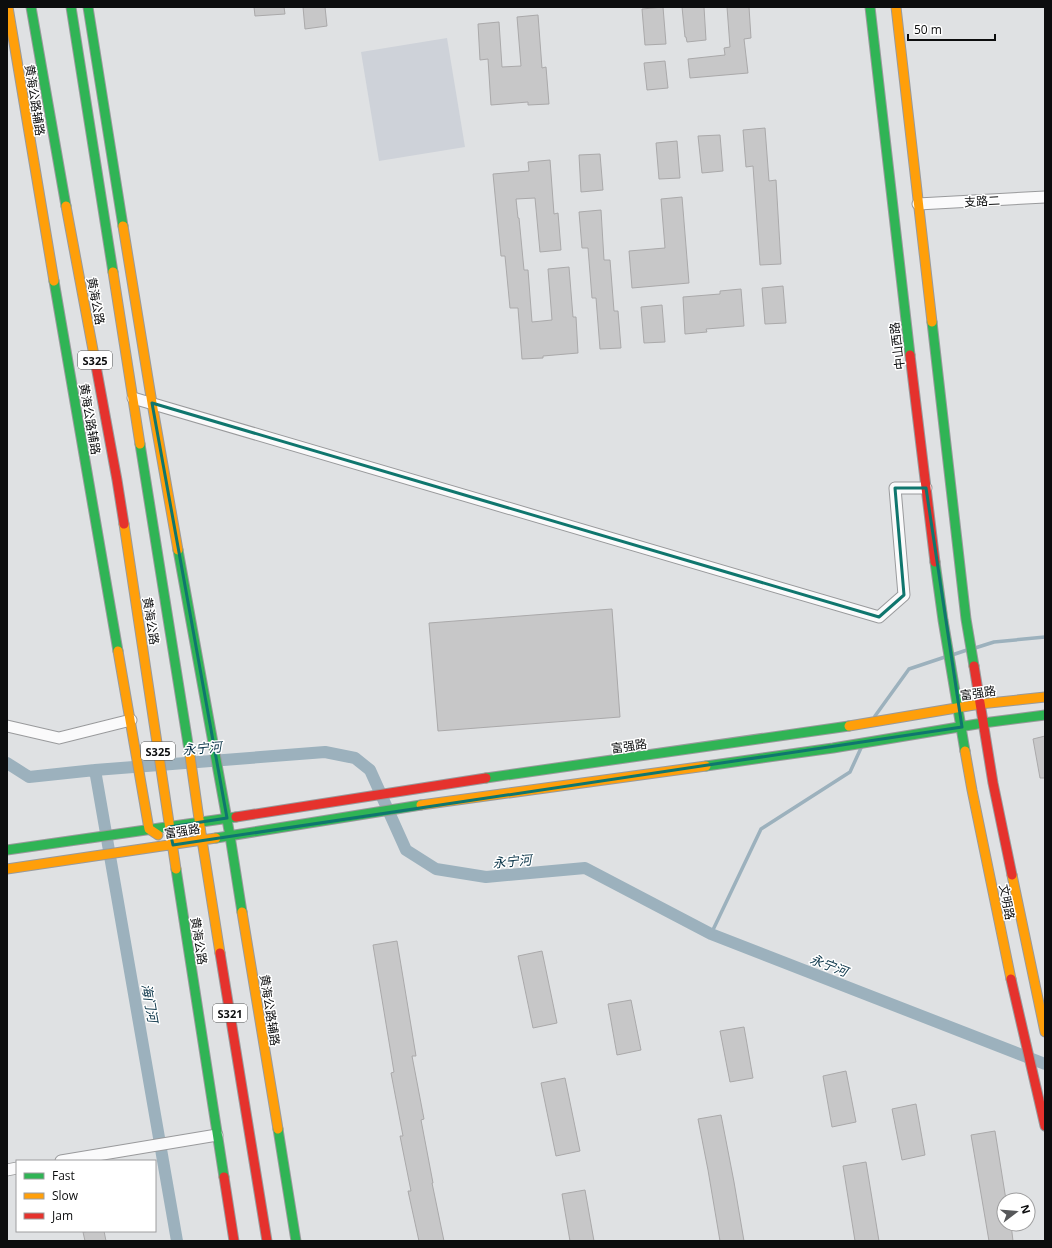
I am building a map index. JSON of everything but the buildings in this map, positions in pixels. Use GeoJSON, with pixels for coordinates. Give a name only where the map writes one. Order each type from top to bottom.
{"type":"FeatureCollection","features":[{"type":"Feature","properties":{"kind":"main road","name":"黄海公路辅路"},"geometry":{"type":"LineString","coordinates":[[8,7],[51,265],[149,829]]}},
{"type":"Feature","properties":{"kind":"main road","name":"黄海公路"},"geometry":{"type":"LineString","coordinates":[[31,7],[54,142],[117,480],[169,827],[234,1241]]}},
{"type":"Feature","properties":{"kind":"main road","name":"黄海公路"},"geometry":{"type":"LineString","coordinates":[[71,7],[195,785],[199,822],[267,1241]]}},
{"type":"Feature","properties":{"kind":"main road"},"geometry":{"type":"LineString","coordinates":[[88,7],[152,403]]}},
{"type":"Feature","properties":{"kind":"main road","name":"中山西路"},"geometry":{"type":"LineString","coordinates":[[870,7],[926,488],[943,620],[954,681]]}},
{"type":"Feature","properties":{"kind":"main road"},"geometry":{"type":"LineString","coordinates":[[896,7],[918,204]]}},
{"type":"Feature","properties":{"kind":"main road","name":"文明路"},"geometry":{"type":"LineString","coordinates":[[918,204],[966,619],[993,783],[1045,1032]]}},
{"type":"Feature","properties":{"kind":"main road","name":"黄海公路辅路"},"geometry":{"type":"LineString","coordinates":[[152,403],[221,782],[296,1241]]}},
{"type":"Feature","properties":{"kind":"main road","name":"文明路"},"geometry":{"type":"LineString","coordinates":[[954,681],[972,790],[1018,1014],[1044,1123]]}},
{"type":"Feature","properties":{"kind":"main road","name":"富强路"},"geometry":{"type":"LineString","coordinates":[[7,850],[169,827],[428,786],[833,729],[980,704],[1045,697]]}},
{"type":"Feature","properties":{"kind":"main road"},"geometry":{"type":"LineString","coordinates":[[962,727],[1045,715]]}},
{"type":"Feature","properties":{"kind":"main road","name":"富强路"},"geometry":{"type":"LineString","coordinates":[[7,869],[135,851],[434,803],[833,748],[962,727]]}},
{"type":"Feature","properties":{"kind":"main road"},"geometry":{"type":"LineString","coordinates":[[149,829],[173,845]]}},
{"type":"Feature","properties":{"kind":"street","name":"支路二"},"geometry":{"type":"LineString","coordinates":[[918,204],[1045,197]]}},
{"type":"Feature","properties":{"kind":"street"},"geometry":{"type":"LineString","coordinates":[[133,398],[880,617],[904,595],[895,488],[926,488]]}},
{"type":"Feature","properties":{"kind":"street"},"geometry":{"type":"LineString","coordinates":[[7,726],[59,738],[131,720]]}},
{"type":"Feature","properties":{"kind":"street"},"geometry":{"type":"LineString","coordinates":[[67,1160],[217,1136]]}},
{"type":"Feature","properties":{"kind":"highlighted area"},"geometry":{"type":"Polygon","coordinates":[[[152,403],[879,617],[904,595],[895,488],[926,488],[962,727],[173,845],[169,827],[227,818],[152,403]]]}},
{"type":"Feature","properties":{"kind":"shaded area"},"geometry":{"type":"Polygon","coordinates":[[[447,38],[465,147],[379,161],[361,52],[447,38]]]}},
{"type":"Feature","properties":{"kind":"waterway"},"geometry":{"type":"LineString","coordinates":[[975,648],[994,642],[1045,637]]}},
{"type":"Feature","properties":{"kind":"waterway"},"geometry":{"type":"LineString","coordinates":[[952,655],[967,650]]}},
{"type":"Feature","properties":{"kind":"waterway"},"geometry":{"type":"LineString","coordinates":[[875,716],[909,669],[945,657]]}},
{"type":"Feature","properties":{"kind":"waterway"},"geometry":{"type":"LineString","coordinates":[[711,934],[761,829],[850,772],[861,748]]}},
{"type":"Feature","properties":{"kind":"waterway","name":"永宁河"},"geometry":{"type":"LineString","coordinates":[[7,763],[29,777],[95,770],[325,752],[355,758],[370,770],[406,850],[436,869],[486,877],[585,868],[711,934],[1045,1064]]}},
{"type":"Feature","properties":{"kind":"waterway","name":"海门河"},"geometry":{"type":"LineString","coordinates":[[95,770],[177,1241]]}},
{"type":"Feature","properties":{"kind":"traffic: fast"},"geometry":{"type":"LineString","coordinates":[[31,7],[66,206]]}},
{"type":"Feature","properties":{"kind":"traffic: fast"},"geometry":{"type":"LineString","coordinates":[[71,7],[113,272]]}},
{"type":"Feature","properties":{"kind":"traffic: fast"},"geometry":{"type":"LineString","coordinates":[[88,7],[123,226]]}},
{"type":"Feature","properties":{"kind":"traffic: fast"},"geometry":{"type":"LineString","coordinates":[[870,7],[910,355]]}},
{"type":"Feature","properties":{"kind":"traffic: fast"},"geometry":{"type":"LineString","coordinates":[[54,281],[118,651]]}},
{"type":"Feature","properties":{"kind":"traffic: fast"},"geometry":{"type":"LineString","coordinates":[[932,322],[966,619],[974,666]]}},
{"type":"Feature","properties":{"kind":"traffic: fast"},"geometry":{"type":"LineString","coordinates":[[140,444],[190,756]]}},
{"type":"Feature","properties":{"kind":"traffic: fast"},"geometry":{"type":"LineString","coordinates":[[178,550],[230,836],[242,912]]}},
{"type":"Feature","properties":{"kind":"traffic: fast"},"geometry":{"type":"LineString","coordinates":[[935,562],[965,751]]}},
{"type":"Feature","properties":{"kind":"traffic: fast"},"geometry":{"type":"LineString","coordinates":[[706,766],[833,748],[983,723],[1045,715]]}},
{"type":"Feature","properties":{"kind":"traffic: fast"},"geometry":{"type":"LineString","coordinates":[[486,778],[849,726]]}},
{"type":"Feature","properties":{"kind":"traffic: fast"},"geometry":{"type":"LineString","coordinates":[[216,838],[421,805]]}},
{"type":"Feature","properties":{"kind":"traffic: fast"},"geometry":{"type":"LineString","coordinates":[[7,850],[236,817]]}},
{"type":"Feature","properties":{"kind":"traffic: fast"},"geometry":{"type":"LineString","coordinates":[[176,869],[224,1177]]}},
{"type":"Feature","properties":{"kind":"traffic: fast"},"geometry":{"type":"LineString","coordinates":[[278,1129],[296,1241]]}},
{"type":"Feature","properties":{"kind":"traffic: slow"},"geometry":{"type":"LineString","coordinates":[[8,7],[54,281]]}},
{"type":"Feature","properties":{"kind":"traffic: slow"},"geometry":{"type":"LineString","coordinates":[[896,7],[932,322]]}},
{"type":"Feature","properties":{"kind":"traffic: slow"},"geometry":{"type":"LineString","coordinates":[[66,206],[96,366]]}},
{"type":"Feature","properties":{"kind":"traffic: slow"},"geometry":{"type":"LineString","coordinates":[[123,226],[178,550]]}},
{"type":"Feature","properties":{"kind":"traffic: slow"},"geometry":{"type":"LineString","coordinates":[[113,272],[140,444]]}},
{"type":"Feature","properties":{"kind":"traffic: slow"},"geometry":{"type":"LineString","coordinates":[[124,524],[176,869]]}},
{"type":"Feature","properties":{"kind":"traffic: slow"},"geometry":{"type":"LineString","coordinates":[[118,651],[149,829],[158,835]]}},
{"type":"Feature","properties":{"kind":"traffic: slow"},"geometry":{"type":"LineString","coordinates":[[849,726],[980,704],[1045,697]]}},
{"type":"Feature","properties":{"kind":"traffic: slow"},"geometry":{"type":"LineString","coordinates":[[965,751],[1011,979]]}},
{"type":"Feature","properties":{"kind":"traffic: slow"},"geometry":{"type":"LineString","coordinates":[[190,756],[220,953]]}},
{"type":"Feature","properties":{"kind":"traffic: slow"},"geometry":{"type":"LineString","coordinates":[[421,805],[706,766]]}},
{"type":"Feature","properties":{"kind":"traffic: slow"},"geometry":{"type":"LineString","coordinates":[[7,869],[216,838]]}},
{"type":"Feature","properties":{"kind":"traffic: slow"},"geometry":{"type":"LineString","coordinates":[[1012,875],[1045,1032]]}},
{"type":"Feature","properties":{"kind":"traffic: slow"},"geometry":{"type":"LineString","coordinates":[[242,912],[278,1129]]}},
{"type":"Feature","properties":{"kind":"traffic: jam"},"geometry":{"type":"LineString","coordinates":[[910,355],[935,562]]}},
{"type":"Feature","properties":{"kind":"traffic: jam"},"geometry":{"type":"LineString","coordinates":[[96,366],[124,524]]}},
{"type":"Feature","properties":{"kind":"traffic: jam"},"geometry":{"type":"LineString","coordinates":[[974,666],[993,783],[1012,875]]}},
{"type":"Feature","properties":{"kind":"traffic: jam"},"geometry":{"type":"LineString","coordinates":[[236,817],[486,778]]}},
{"type":"Feature","properties":{"kind":"traffic: jam"},"geometry":{"type":"LineString","coordinates":[[220,953],[267,1241]]}},
{"type":"Feature","properties":{"kind":"traffic: jam"},"geometry":{"type":"LineString","coordinates":[[1011,979],[1045,1126]]}},
{"type":"Feature","properties":{"kind":"traffic: jam"},"geometry":{"type":"LineString","coordinates":[[224,1177],[234,1241]]}}]}
